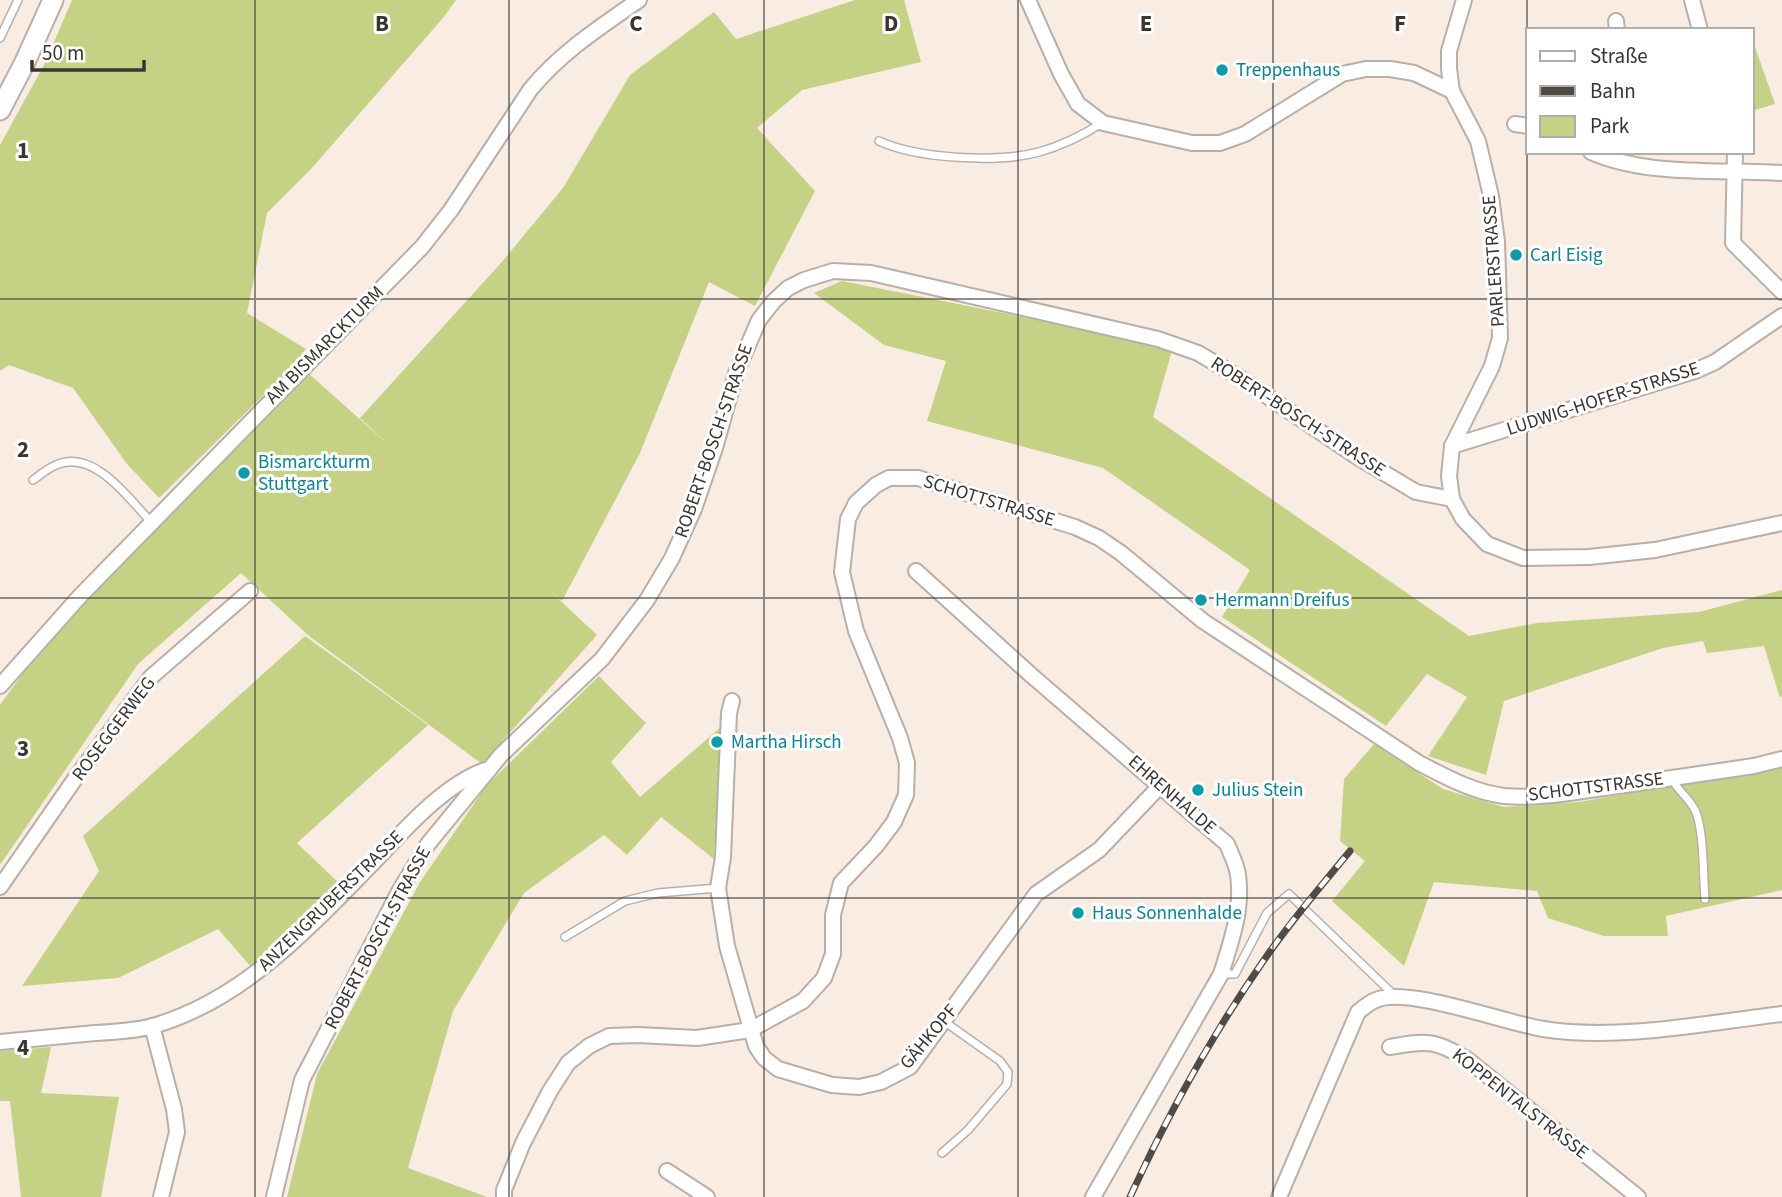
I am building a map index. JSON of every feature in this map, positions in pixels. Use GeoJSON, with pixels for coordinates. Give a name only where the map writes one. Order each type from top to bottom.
{"type":"FeatureCollection","features":[{"type":"Feature","properties":{"kind":"main road"},"geometry":{"type":"LineString","coordinates":[[0,110],[53,0]]}},
{"type":"Feature","properties":{"kind":"street","name":"AM BISMARCKTURM"},"geometry":{"type":"LineString","coordinates":[[0,686],[81,595],[422,247],[451,210],[543,74],[564,55],[639,0]]}},
{"type":"Feature","properties":{"kind":"street"},"geometry":{"type":"LineString","coordinates":[[1028,0],[1061,74],[1078,104],[1103,123],[1192,143],[1220,143],[1245,134],[1342,74],[1366,69],[1390,69],[1422,76],[1452,91]]}},
{"type":"Feature","properties":{"kind":"street","name":"PARLERSTRASSE"},"geometry":{"type":"LineString","coordinates":[[1464,0],[1449,51],[1452,91],[1478,141],[1491,196],[1497,243],[1500,338],[1492,366],[1452,446],[1449,476],[1452,499],[1463,519],[1478,537],[1503,552],[1523,558],[1589,557],[1655,550],[1782,523]]}},
{"type":"Feature","properties":{"kind":"street"},"geometry":{"type":"LineString","coordinates":[[1692,0],[1699,28]]}},
{"type":"Feature","properties":{"kind":"street"},"geometry":{"type":"LineString","coordinates":[[1595,154],[1613,162],[1629,159],[1642,168],[1782,173]]}},
{"type":"Feature","properties":{"kind":"street"},"geometry":{"type":"LineString","coordinates":[[1735,154],[1732,243],[1782,292]]}},
{"type":"Feature","properties":{"kind":"street","name":"ROBERT-BOSCH-STRASSE"},"geometry":{"type":"LineString","coordinates":[[274,1197],[302,1080],[400,890],[428,844],[487,770],[602,659],[647,600],[672,558],[694,509],[736,373],[751,335],[773,302],[789,288],[833,271],[871,273],[1168,342],[1198,353],[1237,376],[1359,458],[1416,492],[1452,499]]}},
{"type":"Feature","properties":{"kind":"street","name":"LUDWIG-HOFER-STRASSE"},"geometry":{"type":"LineString","coordinates":[[1452,446],[1695,371],[1715,362],[1782,316]]}},
{"type":"Feature","properties":{"kind":"street","name":"SCHOTTSTRASSE"},"geometry":{"type":"LineString","coordinates":[[504,1197],[504,1190],[523,1143],[550,1091],[568,1063],[589,1046],[609,1036],[697,1038],[750,1030],[803,1001],[824,978],[833,954],[833,915],[841,883],[876,846],[894,822],[906,795],[907,763],[900,738],[856,631],[842,572],[848,519],[856,503],[889,478],[918,478],[1075,527],[1099,538],[1137,565],[1203,621],[1419,763],[1456,782],[1502,796],[1521,796],[1576,792],[1754,766],[1782,759]]}},
{"type":"Feature","properties":{"kind":"street","name":"EHRENHALDE"},"geometry":{"type":"LineString","coordinates":[[916,571],[1031,675],[1227,844],[1238,872],[1240,899],[1221,974],[1093,1197]]}},
{"type":"Feature","properties":{"kind":"street","name":"ROSEGGERWEG"},"geometry":{"type":"LineString","coordinates":[[0,887],[151,677],[250,591]]}},
{"type":"Feature","properties":{"kind":"street","name":"GÄHKOPF"},"geometry":{"type":"LineString","coordinates":[[732,701],[729,713],[723,857],[718,888],[727,946],[750,1030],[764,1058],[778,1069],[832,1085],[859,1087],[881,1082],[910,1067],[1036,894],[1099,850],[1161,785]]}},
{"type":"Feature","properties":{"kind":"street","name":"ANZENGRUBERSTRASSE"},"geometry":{"type":"LineString","coordinates":[[0,1042],[152,1027],[195,1010],[256,974],[283,952],[404,831],[468,776],[487,770]]}},
{"type":"Feature","properties":{"kind":"street"},"geometry":{"type":"LineString","coordinates":[[1279,1197],[1358,1012],[1376,999],[1395,996],[1433,1002],[1543,1029],[1594,1033],[1782,1014]]}},
{"type":"Feature","properties":{"kind":"street"},"geometry":{"type":"LineString","coordinates":[[152,1027],[174,1109],[177,1132],[161,1197]]}},
{"type":"Feature","properties":{"kind":"street","name":"KOPPENTALSTRASSE"},"geometry":{"type":"LineString","coordinates":[[1390,1047],[1422,1041],[1448,1047],[1468,1060],[1638,1197]]}},
{"type":"Feature","properties":{"kind":"street"},"geometry":{"type":"LineString","coordinates":[[667,1171],[707,1197]]}},
{"type":"Feature","properties":{"kind":"lane"},"geometry":{"type":"LineString","coordinates":[[0,38],[18,0]]}},
{"type":"Feature","properties":{"kind":"lane"},"geometry":{"type":"LineString","coordinates":[[879,141],[893,148],[921,154],[956,157],[1020,156],[1041,152],[1084,135],[1103,123]]}},
{"type":"Feature","properties":{"kind":"lane"},"geometry":{"type":"LineString","coordinates":[[33,480],[56,465],[71,461],[87,464],[99,469],[153,523]]}},
{"type":"Feature","properties":{"kind":"lane"},"geometry":{"type":"LineString","coordinates":[[1672,778],[1678,791],[1695,809],[1699,823],[1705,899]]}},
{"type":"Feature","properties":{"kind":"lane"},"geometry":{"type":"LineString","coordinates":[[565,937],[625,901],[658,893],[718,888]]}},
{"type":"Feature","properties":{"kind":"lane"},"geometry":{"type":"LineString","coordinates":[[1221,974],[1235,974],[1266,913],[1289,894],[1395,996]]}},
{"type":"Feature","properties":{"kind":"lane"},"geometry":{"type":"LineString","coordinates":[[942,1153],[968,1130],[1007,1084],[1008,1072],[1000,1061],[945,1022]]}},
{"type":"Feature","properties":{"kind":"green space"},"geometry":{"type":"Polygon","coordinates":[[[72,0],[456,0],[311,169],[267,213],[247,313],[306,349],[287,372],[159,498],[127,464],[73,388],[9,365],[0,371],[0,145],[45,63],[72,0]]]}},
{"type":"Feature","properties":{"kind":"green space"},"geometry":{"type":"Polygon","coordinates":[[[855,0],[904,0],[921,62],[802,90],[757,128],[815,191],[755,306],[709,282],[640,453],[562,601],[550,591],[597,635],[482,764],[309,636],[241,573],[138,664],[0,865],[0,705],[28,666],[176,503],[308,373],[390,446],[360,418],[501,263],[563,188],[630,75],[714,12],[736,39],[855,0]]]}},
{"type":"Feature","properties":{"kind":"green space"},"geometry":{"type":"Polygon","coordinates":[[[1754,47],[1775,104],[1754,110],[1754,47]]]}},
{"type":"Feature","properties":{"kind":"green space"},"geometry":{"type":"Polygon","coordinates":[[[842,281],[1173,347],[1153,417],[1469,636],[1537,623],[1699,612],[1782,590],[1782,696],[1780,698],[1764,646],[1707,653],[1703,641],[1663,648],[1504,701],[1486,775],[1428,756],[1467,697],[1427,674],[1386,726],[1222,617],[1250,570],[1103,468],[927,421],[946,361],[884,345],[814,293],[842,281]]]}},
{"type":"Feature","properties":{"kind":"green space"},"geometry":{"type":"Polygon","coordinates":[[[305,636],[428,725],[297,843],[343,887],[253,969],[218,929],[118,978],[22,986],[99,871],[83,836],[305,636]]]}},
{"type":"Feature","properties":{"kind":"green space"},"geometry":{"type":"Polygon","coordinates":[[[599,676],[646,723],[611,762],[640,797],[721,727],[714,859],[661,817],[627,855],[604,835],[524,893],[453,1011],[408,1168],[487,1197],[287,1197],[317,1074],[420,882],[487,785],[599,676]]]}},
{"type":"Feature","properties":{"kind":"green space"},"geometry":{"type":"Polygon","coordinates":[[[1374,744],[1443,789],[1504,807],[1579,802],[1782,766],[1782,890],[1666,916],[1668,936],[1604,936],[1548,918],[1537,891],[1434,882],[1404,966],[1332,901],[1365,861],[1340,841],[1344,779],[1374,744]]]}},
{"type":"Feature","properties":{"kind":"green space"},"geometry":{"type":"Polygon","coordinates":[[[51,1047],[41,1093],[119,1097],[101,1197],[21,1197],[10,1101],[0,1101],[0,1051],[51,1047]]]}},
{"type":"Feature","properties":{"kind":"railway"},"geometry":{"type":"LineString","coordinates":[[1130,1197],[1175,1105],[1226,1017],[1284,932],[1350,851]]}},
{"type":"Feature","properties":{"kind":"place","name":"Treppenhaus"},"geometry":{"type":"Point","coordinates":[1222,70]}},
{"type":"Feature","properties":{"kind":"place","name":"Carl Eisig"},"geometry":{"type":"Point","coordinates":[1516,255]}},
{"type":"Feature","properties":{"kind":"place","name":"Bismarckturm Stuttgart"},"geometry":{"type":"Point","coordinates":[244,473]}},
{"type":"Feature","properties":{"kind":"place","name":"Hermann Dreifus"},"geometry":{"type":"Point","coordinates":[1201,600]}},
{"type":"Feature","properties":{"kind":"place","name":"Martha Hirsch"},"geometry":{"type":"Point","coordinates":[717,742]}},
{"type":"Feature","properties":{"kind":"place","name":"Julius Stein"},"geometry":{"type":"Point","coordinates":[1198,790]}},
{"type":"Feature","properties":{"kind":"place","name":"Haus Sonnenhalde"},"geometry":{"type":"Point","coordinates":[1078,913]}}]}
